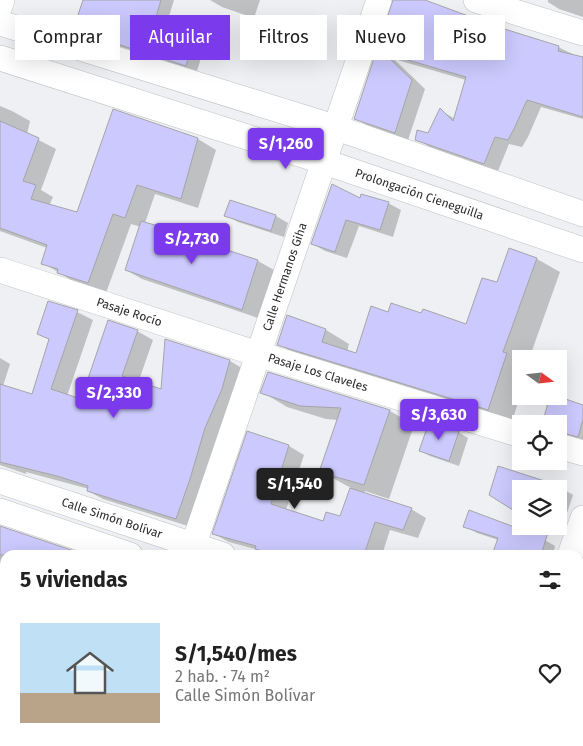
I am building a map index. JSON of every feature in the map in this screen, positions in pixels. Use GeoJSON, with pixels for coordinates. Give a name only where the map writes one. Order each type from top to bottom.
{"type":"FeatureCollection","features":[{"type":"Feature","properties":{"kind":"street"},"geometry":{"type":"LineString","coordinates":[[0,6],[2,0]]}},
{"type":"Feature","properties":{"kind":"street","name":"Calle Hermanos Giha"},"geometry":{"type":"LineString","coordinates":[[192,550],[379,0]]}},
{"type":"Feature","properties":{"kind":"street"},"geometry":{"type":"LineString","coordinates":[[476,0],[583,32]]}},
{"type":"Feature","properties":{"kind":"street"},"geometry":{"type":"LineString","coordinates":[[0,23],[336,128],[583,214]]}},
{"type":"Feature","properties":{"kind":"street","name":"Prolongación Cieneguilla"},"geometry":{"type":"LineString","coordinates":[[0,58],[325,162],[583,250]]}},
{"type":"Feature","properties":{"kind":"street","name":"Pasaje Rocío"},"geometry":{"type":"LineString","coordinates":[[0,270],[258,354]]}},
{"type":"Feature","properties":{"kind":"street","name":"Pasaje Los Claveles"},"geometry":{"type":"LineString","coordinates":[[258,354],[512,432]]}},
{"type":"Feature","properties":{"kind":"street"},"geometry":{"type":"LineString","coordinates":[[567,449],[583,454]]}},
{"type":"Feature","properties":{"kind":"street","name":"Calle Simón Bolívar"},"geometry":{"type":"LineString","coordinates":[[0,481],[192,550]]}},
{"type":"Feature","properties":{"kind":"street"},"geometry":{"type":"LineString","coordinates":[[0,511],[115,550]]}},
{"type":"Feature","properties":{"kind":"street"},"geometry":{"type":"LineString","coordinates":[[572,550],[583,518]]}},
{"type":"Feature","properties":{"kind":"building"},"geometry":{"type":"Polygon","coordinates":[[[83,0],[161,0],[157,15],[130,15],[130,48],[120,45],[120,15],[78,15],[83,0]]]}},
{"type":"Feature","properties":{"kind":"building"},"geometry":{"type":"Polygon","coordinates":[[[393,0],[425,0],[466,15],[434,15],[434,60],[505,60],[505,29],[559,46],[558,51],[583,57],[583,117],[527,100],[508,140],[495,137],[484,164],[415,140],[417,130],[428,133],[440,108],[453,121],[466,77],[408,60],[424,60],[424,15],[388,15],[393,0]]]}},
{"type":"Feature","properties":{"kind":"building"},"geometry":{"type":"Polygon","coordinates":[[[167,60],[188,60],[186,66],[167,60]]]}},
{"type":"Feature","properties":{"kind":"building"},"geometry":{"type":"Polygon","coordinates":[[[373,60],[391,60],[412,80],[395,133],[354,119],[373,60]]]}},
{"type":"Feature","properties":{"kind":"building"},"geometry":{"type":"Polygon","coordinates":[[[113,109],[198,138],[181,199],[137,185],[125,218],[113,214],[88,283],[57,273],[58,269],[41,264],[47,245],[0,228],[0,121],[39,138],[23,181],[36,185],[31,199],[77,212],[113,109]]]}},
{"type":"Feature","properties":{"kind":"building"},"geometry":{"type":"Polygon","coordinates":[[[332,184],[360,198],[361,194],[389,202],[380,230],[346,220],[335,252],[311,244],[332,184]]]}},
{"type":"Feature","properties":{"kind":"building"},"geometry":{"type":"Polygon","coordinates":[[[230,200],[276,215],[271,231],[224,216],[230,200]]]}},
{"type":"Feature","properties":{"kind":"building"},"geometry":{"type":"Polygon","coordinates":[[[141,221],[258,260],[242,310],[125,270],[141,221]]]}},
{"type":"Feature","properties":{"kind":"building"},"geometry":{"type":"Polygon","coordinates":[[[509,248],[537,258],[503,352],[507,353],[488,410],[277,345],[287,315],[326,329],[322,342],[356,353],[371,306],[388,312],[391,303],[421,313],[423,309],[466,324],[482,278],[497,282],[509,248]]]}},
{"type":"Feature","properties":{"kind":"building"},"geometry":{"type":"Polygon","coordinates":[[[48,301],[78,310],[51,389],[81,399],[108,320],[138,330],[122,376],[161,389],[165,339],[230,360],[222,389],[205,428],[176,519],[87,491],[88,486],[0,462],[0,384],[32,394],[49,339],[37,334],[48,301]]]}},
{"type":"Feature","properties":{"kind":"building"},"geometry":{"type":"Polygon","coordinates":[[[268,372],[390,410],[364,485],[319,472],[341,408],[300,406],[260,393],[268,372]]]}},
{"type":"Feature","properties":{"kind":"building"},"geometry":{"type":"Polygon","coordinates":[[[568,400],[583,405],[583,419],[578,437],[567,434],[567,415],[545,415],[547,405],[568,405],[568,400]]]}},
{"type":"Feature","properties":{"kind":"building"},"geometry":{"type":"Polygon","coordinates":[[[429,422],[459,431],[449,461],[419,451],[429,422]]]}},
{"type":"Feature","properties":{"kind":"building"},"geometry":{"type":"Polygon","coordinates":[[[247,431],[289,445],[271,504],[323,521],[326,512],[340,516],[350,488],[412,508],[403,530],[375,522],[366,550],[259,550],[255,549],[256,546],[212,534],[247,431]]]}},
{"type":"Feature","properties":{"kind":"building"},"geometry":{"type":"Polygon","coordinates":[[[498,466],[541,480],[512,480],[512,509],[489,495],[498,466]]]}},
{"type":"Feature","properties":{"kind":"building"},"geometry":{"type":"Polygon","coordinates":[[[469,510],[512,526],[512,535],[547,535],[543,550],[494,550],[498,538],[463,527],[469,510]]]}},
{"type":"Feature","properties":{"kind":"building"},"geometry":{"type":"Polygon","coordinates":[[[0,526],[71,550],[0,550],[0,526]]]}}]}
